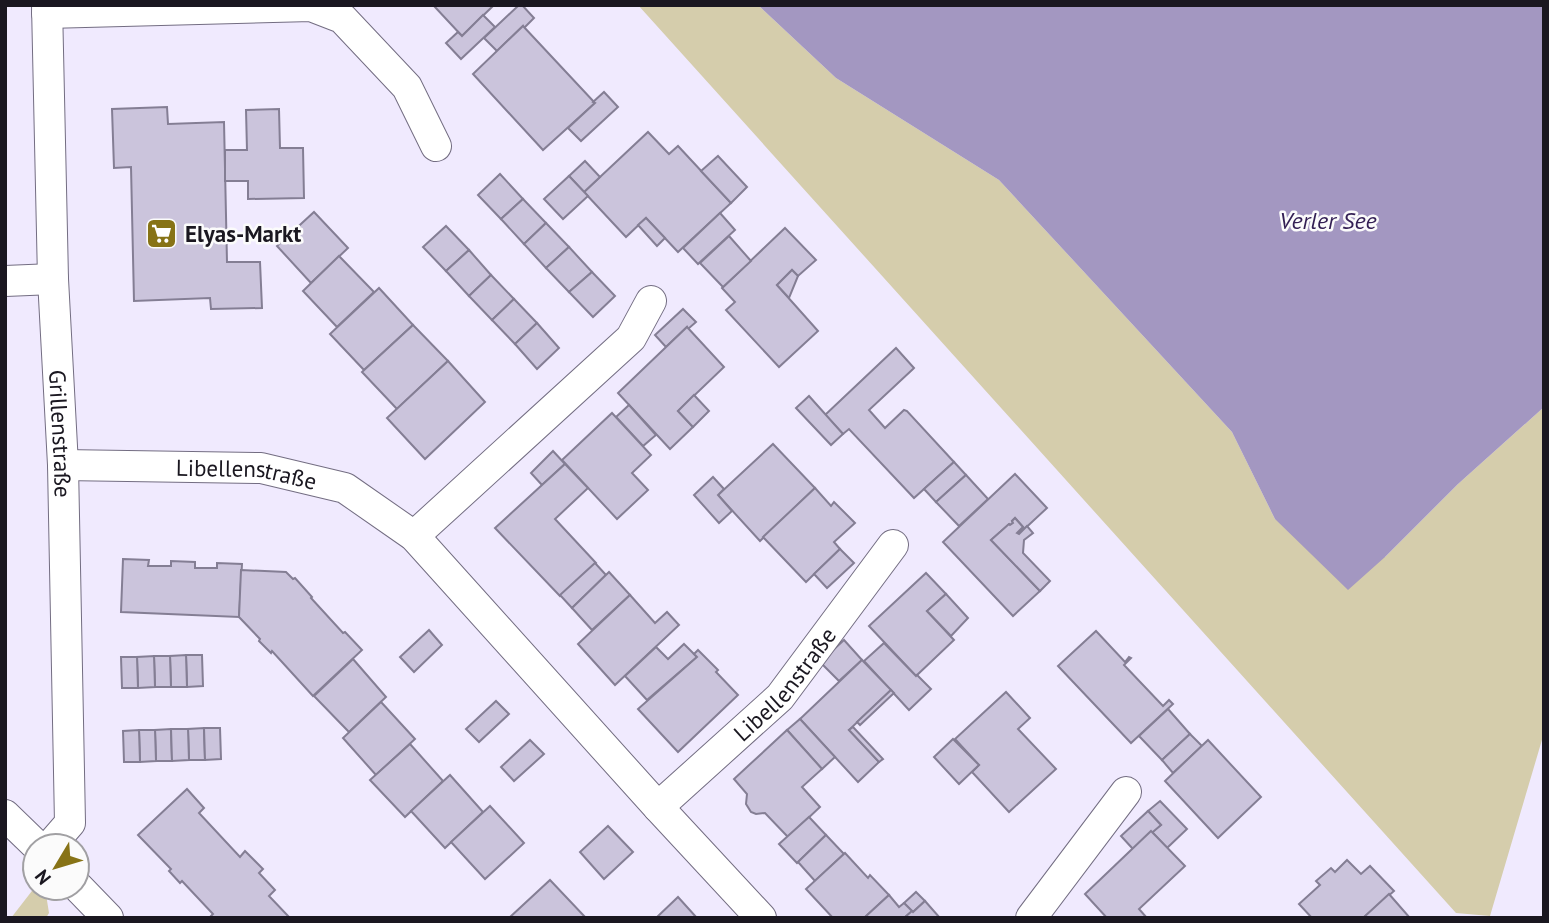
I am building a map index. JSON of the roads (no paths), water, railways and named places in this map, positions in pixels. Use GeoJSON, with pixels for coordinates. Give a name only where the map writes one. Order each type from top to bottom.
{"type":"FeatureCollection","features":[{"type":"Feature","properties":{"kind":"street","name":"Grillenstraße"},"geometry":{"type":"LineString","coordinates":[[62,832],[70,823],[63,465],[53,279],[47,9],[311,6],[342,18],[407,87],[436,146]]}},
{"type":"Feature","properties":{"kind":"street"},"geometry":{"type":"LineString","coordinates":[[5,281],[53,279]]}},
{"type":"Feature","properties":{"kind":"street"},"geometry":{"type":"LineString","coordinates":[[414,536],[631,338],[651,301]]}},
{"type":"Feature","properties":{"kind":"street","name":"Libellenstraße"},"geometry":{"type":"LineString","coordinates":[[63,465],[261,468],[345,488],[414,536],[761,918]]}},
{"type":"Feature","properties":{"kind":"street","name":"Libellenstraße"},"geometry":{"type":"LineString","coordinates":[[658,807],[780,697],[893,545]]}},
{"type":"Feature","properties":{"kind":"street"},"geometry":{"type":"LineString","coordinates":[[1031,918],[1126,792]]}},
{"type":"Feature","properties":{"kind":"street"},"geometry":{"type":"LineString","coordinates":[[5,815],[23,832]]}},
{"type":"Feature","properties":{"kind":"street"},"geometry":{"type":"LineString","coordinates":[[91,900],[108,918]]}},
{"type":"Feature","properties":{"kind":"water","name":"Verler See"},"geometry":{"type":"Polygon","coordinates":[[[758,5],[1544,5],[1544,407],[1458,484],[1348,590],[1275,519],[1232,432],[999,180],[836,78],[758,5]]]}},
{"type":"Feature","properties":{"kind":"place","name":"Elyas-Markt"},"geometry":{"type":"Point","coordinates":[162,233]}}]}
